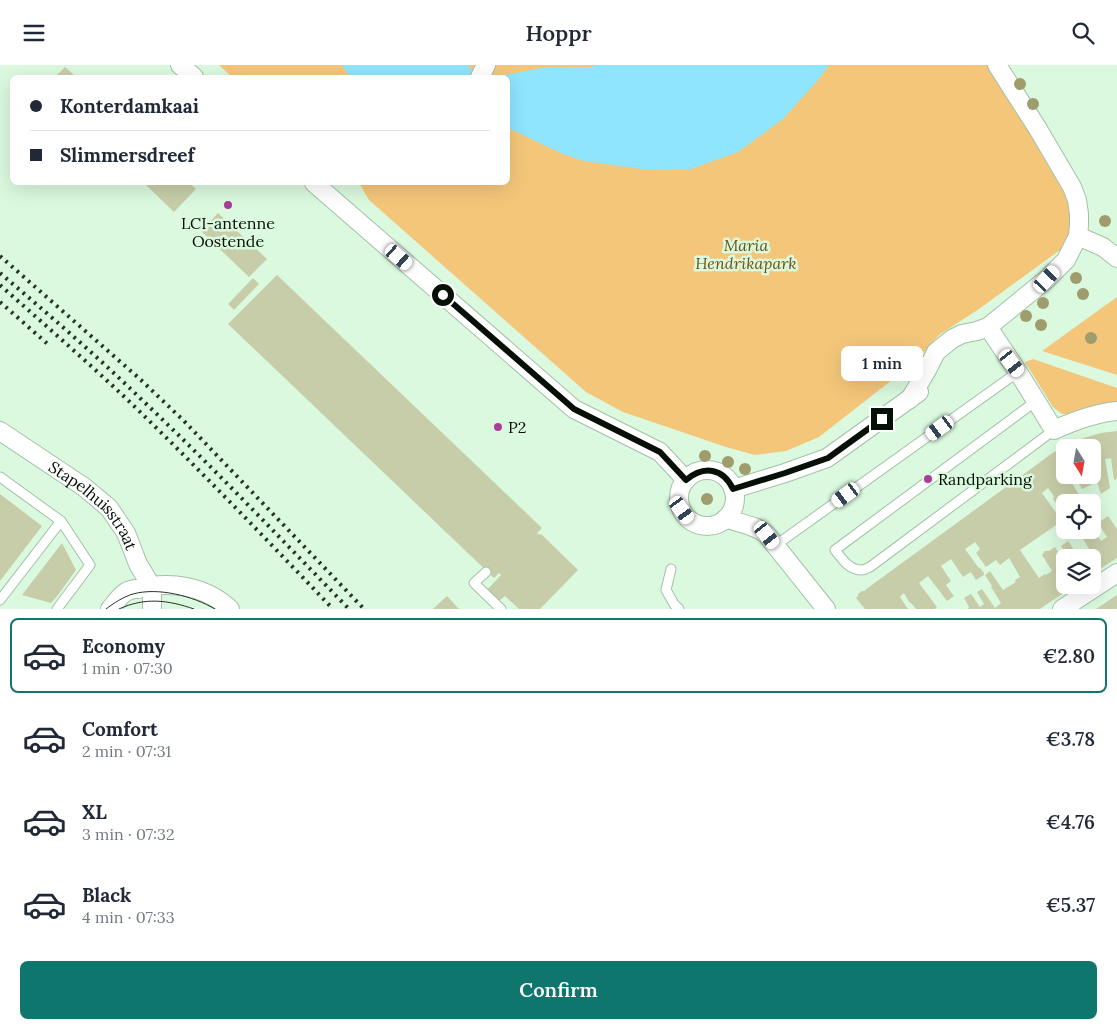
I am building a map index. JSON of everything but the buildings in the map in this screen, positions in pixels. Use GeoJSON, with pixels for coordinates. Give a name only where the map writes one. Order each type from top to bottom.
{"type":"FeatureCollection","features":[{"type":"Feature","properties":{"kind":"street"},"geometry":{"type":"LineString","coordinates":[[180,65],[192,75]]}},
{"type":"Feature","properties":{"kind":"street"},"geometry":{"type":"LineString","coordinates":[[733,489],[828,458],[910,399],[936,352],[952,339],[962,334],[988,327],[1047,279],[1066,260],[1078,236],[1079,214],[1077,200],[1072,187],[1038,129],[997,65]]}},
{"type":"Feature","properties":{"kind":"street"},"geometry":{"type":"LineString","coordinates":[[325,186],[574,409],[660,452],[686,480]]}},
{"type":"Feature","properties":{"kind":"street"},"geometry":{"type":"LineString","coordinates":[[1078,236],[1103,247],[1117,257]]}},
{"type":"Feature","properties":{"kind":"street"},"geometry":{"type":"LineString","coordinates":[[988,327],[1054,430],[1077,420],[1117,411]]}},
{"type":"Feature","properties":{"kind":"street","name":"Stapelhuisstraat"},"geometry":{"type":"LineString","coordinates":[[0,431],[84,487],[109,508],[126,533],[138,563],[147,579],[152,592],[151,608]]}},
{"type":"Feature","properties":{"kind":"street"},"geometry":{"type":"LineString","coordinates":[[708,470],[717,472],[730,482],[733,489],[735,501],[730,513],[718,524],[707,526],[697,524],[688,519],[682,510],[679,499],[680,489],[692,474],[708,470]]}},
{"type":"Feature","properties":{"kind":"street"},"geometry":{"type":"LineString","coordinates":[[726,518],[736,523],[762,530],[826,609]]}},
{"type":"Feature","properties":{"kind":"street"},"geometry":{"type":"LineString","coordinates":[[1062,609],[1117,573]]}},
{"type":"Feature","properties":{"kind":"street"},"geometry":{"type":"LineString","coordinates":[[110,609],[126,592],[149,585],[177,585],[202,591],[230,609]]}},
{"type":"Feature","properties":{"kind":"lane"},"geometry":{"type":"LineString","coordinates":[[783,540],[1018,372]]}},
{"type":"Feature","properties":{"kind":"lane"},"geometry":{"type":"LineString","coordinates":[[1036,401],[835,550],[845,563],[852,567],[862,570],[870,567],[1054,430]]}},
{"type":"Feature","properties":{"kind":"lane"},"geometry":{"type":"LineString","coordinates":[[0,477],[61,521],[90,565],[57,609]]}},
{"type":"Feature","properties":{"kind":"lane"},"geometry":{"type":"LineString","coordinates":[[0,600],[61,521]]}},
{"type":"Feature","properties":{"kind":"lane"},"geometry":{"type":"LineString","coordinates":[[671,569],[666,590],[679,609]]}},
{"type":"Feature","properties":{"kind":"lane"},"geometry":{"type":"LineString","coordinates":[[486,572],[474,583],[501,609]]}},
{"type":"Feature","properties":{"kind":"green space","name":"Maria Hendrikapark"},"geometry":{"type":"Polygon","coordinates":[[[219,65],[988,65],[1021,104],[1070,197],[1073,232],[1060,250],[979,309],[939,335],[915,362],[819,437],[786,451],[755,455],[623,412],[586,392],[369,200],[360,185],[510,185],[510,75],[230,75],[219,65]]]}},
{"type":"Feature","properties":{"kind":"green space"},"geometry":{"type":"Polygon","coordinates":[[[1117,297],[1117,375],[1042,351],[1117,297]]]}},
{"type":"Feature","properties":{"kind":"green space"},"geometry":{"type":"Polygon","coordinates":[[[1033,359],[1117,388],[1117,407],[1076,414],[1062,414],[1053,407],[1025,362],[1033,359]]]}},
{"type":"Feature","properties":{"kind":"water"},"geometry":{"type":"Polygon","coordinates":[[[342,65],[468,65],[473,72],[480,75],[349,75],[342,65]]]}},
{"type":"Feature","properties":{"kind":"water"},"geometry":{"type":"Polygon","coordinates":[[[597,65],[829,65],[783,119],[738,152],[688,170],[641,169],[584,161],[563,154],[510,129],[510,75],[505,75],[541,68],[591,67],[597,65]]]}},
{"type":"Feature","properties":{"kind":"tram line"},"geometry":{"type":"LineString","coordinates":[[106,609],[129,595],[143,592],[175,594],[196,600],[215,609]]}},
{"type":"Feature","properties":{"kind":"tram line"},"geometry":{"type":"LineString","coordinates":[[119,609],[147,601],[166,602],[194,609]]}},
{"type":"Feature","properties":{"kind":"railway"},"geometry":{"type":"LineString","coordinates":[[0,256],[141,380],[184,421],[364,609]]}},
{"type":"Feature","properties":{"kind":"railway"},"geometry":{"type":"LineString","coordinates":[[0,273],[54,319],[168,425],[349,609]]}},
{"type":"Feature","properties":{"kind":"railway"},"geometry":{"type":"LineString","coordinates":[[0,285],[133,405],[209,480],[333,609]]}},
{"type":"Feature","properties":{"kind":"railway"},"geometry":{"type":"LineString","coordinates":[[0,302],[50,346]]}},
{"type":"Feature","properties":{"kind":"place","name":"LCI-antenne Oostende"},"geometry":{"type":"Point","coordinates":[228,205]}},
{"type":"Feature","properties":{"kind":"place","name":"P2"},"geometry":{"type":"Point","coordinates":[498,427]}},
{"type":"Feature","properties":{"kind":"place","name":"Randparking"},"geometry":{"type":"Point","coordinates":[928,479]}},
{"type":"Feature","properties":{"kind":"route"},"geometry":{"type":"LineString","coordinates":[[443,295],[574,409],[660,452],[686,480],[692,474],[708,470],[724,476],[730,482],[733,489],[749,485],[828,458],[882,419]]}}]}
